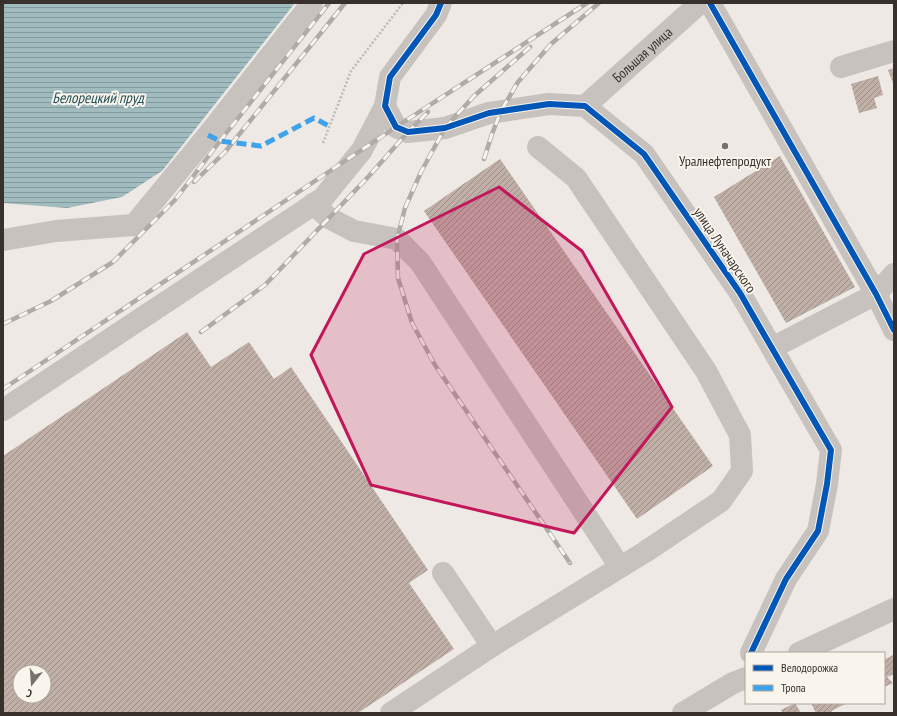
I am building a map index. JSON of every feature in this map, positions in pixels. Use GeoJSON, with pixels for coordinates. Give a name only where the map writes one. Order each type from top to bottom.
{"type":"FeatureCollection","features":[{"type":"Feature","properties":{"kind":"street"},"geometry":{"type":"LineString","coordinates":[[3,240],[56,231],[134,225],[208,135],[312,3]]}},
{"type":"Feature","properties":{"kind":"street"},"geometry":{"type":"LineString","coordinates":[[3,410],[323,198],[362,150],[386,106],[390,77],[436,15],[441,3]]}},
{"type":"Feature","properties":{"kind":"street","name":"Большая улица"},"geometry":{"type":"LineString","coordinates":[[585,106],[700,3]]}},
{"type":"Feature","properties":{"kind":"street"},"geometry":{"type":"LineString","coordinates":[[710,3],[876,294],[894,330]]}},
{"type":"Feature","properties":{"kind":"street"},"geometry":{"type":"LineString","coordinates":[[841,67],[894,51]]}},
{"type":"Feature","properties":{"kind":"street"},"geometry":{"type":"LineString","coordinates":[[386,106],[396,127],[408,132],[445,128],[489,113],[501,111],[549,104],[585,106]]}},
{"type":"Feature","properties":{"kind":"street","name":"улица Луначарского"},"geometry":{"type":"LineString","coordinates":[[585,106],[644,154],[740,293],[831,450],[827,484],[818,530],[786,579],[751,652]]}},
{"type":"Feature","properties":{"kind":"street"},"geometry":{"type":"LineString","coordinates":[[391,713],[492,646],[620,567],[721,501],[742,471],[740,435],[706,371],[576,178],[538,147]]}},
{"type":"Feature","properties":{"kind":"street"},"geometry":{"type":"LineString","coordinates":[[313,204],[329,218],[354,231],[397,239],[420,262],[620,567]]}},
{"type":"Feature","properties":{"kind":"street"},"geometry":{"type":"LineString","coordinates":[[772,348],[876,294],[894,274]]}},
{"type":"Feature","properties":{"kind":"street"},"geometry":{"type":"LineString","coordinates":[[443,573],[492,646]]}},
{"type":"Feature","properties":{"kind":"street"},"geometry":{"type":"LineString","coordinates":[[801,652],[894,609]]}},
{"type":"Feature","properties":{"kind":"street"},"geometry":{"type":"LineString","coordinates":[[683,713],[740,680],[745,664]]}},
{"type":"Feature","properties":{"kind":"path"},"geometry":{"type":"LineString","coordinates":[[324,143],[351,70],[402,3]]}},
{"type":"Feature","properties":{"kind":"highlighted area"},"geometry":{"type":"Polygon","coordinates":[[[499,187],[582,251],[672,407],[574,533],[371,485],[311,355],[364,254],[499,187]]]}},
{"type":"Feature","properties":{"kind":"water","name":"Белорецкий пруд"},"geometry":{"type":"Polygon","coordinates":[[[3,3],[295,3],[162,171],[122,197],[67,208],[3,203],[3,3]]]}},
{"type":"Feature","properties":{"kind":"building"},"geometry":{"type":"Polygon","coordinates":[[[894,68],[894,86],[888,70],[894,68]]]}},
{"type":"Feature","properties":{"kind":"building"},"geometry":{"type":"Polygon","coordinates":[[[878,76],[883,95],[874,98],[877,108],[859,113],[851,84],[878,76]]]}},
{"type":"Feature","properties":{"kind":"building"},"geometry":{"type":"Polygon","coordinates":[[[780,156],[855,287],[786,323],[714,197],[780,156]]]}},
{"type":"Feature","properties":{"kind":"building"},"geometry":{"type":"Polygon","coordinates":[[[500,159],[713,466],[637,519],[424,211],[500,159]]]}},
{"type":"Feature","properties":{"kind":"building"},"geometry":{"type":"Polygon","coordinates":[[[187,332],[211,367],[249,342],[274,379],[291,367],[428,570],[409,583],[454,649],[358,713],[3,713],[3,456],[187,332]]]}},
{"type":"Feature","properties":{"kind":"building"},"geometry":{"type":"Polygon","coordinates":[[[893,655],[894,674],[887,677],[893,683],[885,687],[885,659],[893,655]]]}},
{"type":"Feature","properties":{"kind":"building"},"geometry":{"type":"Polygon","coordinates":[[[796,704],[801,713],[783,713],[781,710],[796,704]]]}},
{"type":"Feature","properties":{"kind":"building"},"geometry":{"type":"Polygon","coordinates":[[[812,704],[845,704],[831,711],[833,713],[816,713],[812,704]]]}},
{"type":"Feature","properties":{"kind":"railway"},"geometry":{"type":"LineString","coordinates":[[3,324],[51,301],[113,262],[175,200],[329,3]]}},
{"type":"Feature","properties":{"kind":"railway"},"geometry":{"type":"LineString","coordinates":[[194,182],[225,152],[345,3]]}},
{"type":"Feature","properties":{"kind":"railway"},"geometry":{"type":"LineString","coordinates":[[3,389],[396,127],[587,3]]}},
{"type":"Feature","properties":{"kind":"railway"},"geometry":{"type":"LineString","coordinates":[[484,159],[501,111],[518,82],[551,44],[599,3]]}},
{"type":"Feature","properties":{"kind":"railway"},"geometry":{"type":"LineString","coordinates":[[530,47],[474,96],[445,128],[421,172],[405,208],[397,239],[398,278],[412,323],[435,365],[570,563]]}},
{"type":"Feature","properties":{"kind":"railway"},"geometry":{"type":"LineString","coordinates":[[201,332],[265,285],[428,112]]}},
{"type":"Feature","properties":{"kind":"marked path"},"geometry":{"type":"LineString","coordinates":[[208,135],[220,141],[261,146],[314,118],[329,126]]}},
{"type":"Feature","properties":{"kind":"cycle path"},"geometry":{"type":"LineString","coordinates":[[441,3],[436,15],[390,77],[385,106],[396,127],[408,132],[445,128],[489,113],[549,104],[585,106],[644,154],[740,293],[831,450],[827,484],[818,531],[786,579],[751,652]]}},
{"type":"Feature","properties":{"kind":"cycle path"},"geometry":{"type":"LineString","coordinates":[[710,3],[876,294],[894,330]]}},
{"type":"Feature","properties":{"kind":"place","name":"Уралнефтепродукт"},"geometry":{"type":"Point","coordinates":[725,146]}}]}
